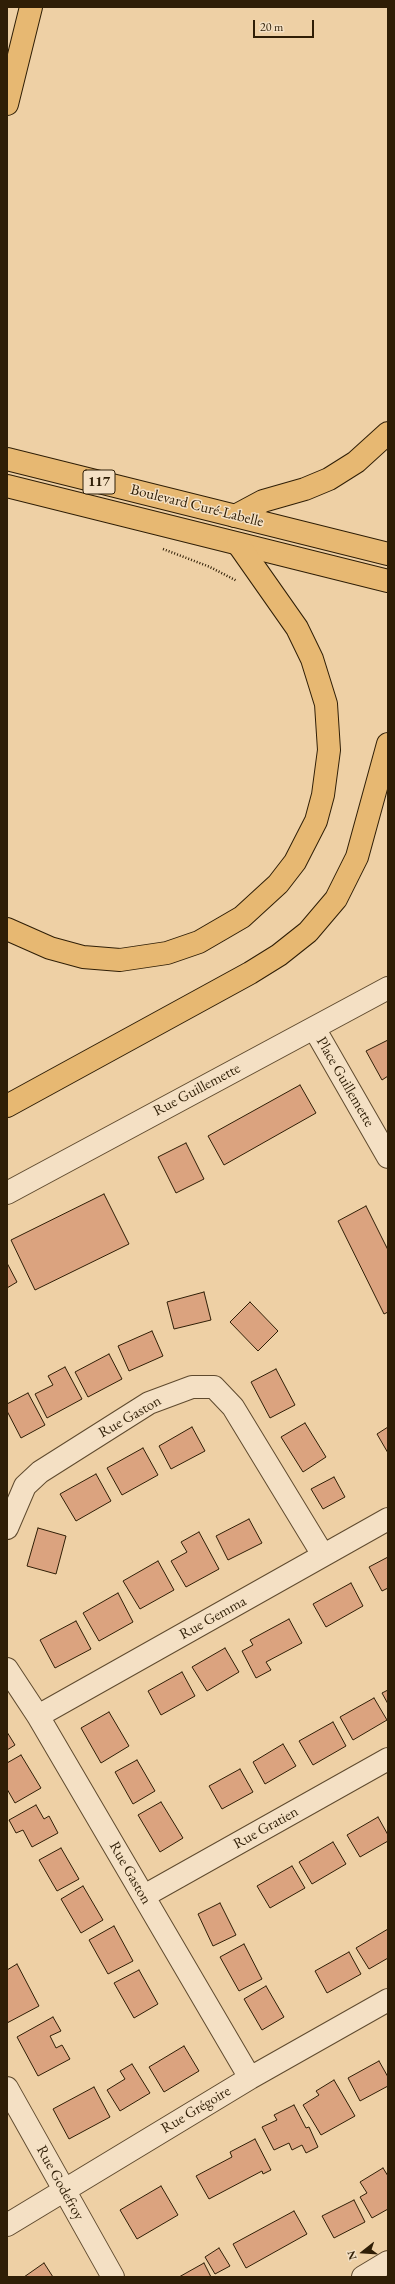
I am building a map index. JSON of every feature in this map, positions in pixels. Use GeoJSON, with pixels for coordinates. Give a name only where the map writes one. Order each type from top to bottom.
{"type":"FeatureCollection","features":[{"type":"Feature","properties":{"kind":"main road"},"geometry":{"type":"LineString","coordinates":[[7,104],[31,7]]}},
{"type":"Feature","properties":{"kind":"main road"},"geometry":{"type":"LineString","coordinates":[[235,516],[263,501],[305,489],[329,479],[356,462],[388,433]]}},
{"type":"Feature","properties":{"kind":"main road","name":"Boulevard Curé-Labelle"},"geometry":{"type":"LineString","coordinates":[[7,459],[388,554]]}},
{"type":"Feature","properties":{"kind":"main road","name":"Boulevard Curé-Labelle"},"geometry":{"type":"LineString","coordinates":[[7,486],[388,581]]}},
{"type":"Feature","properties":{"kind":"main road"},"geometry":{"type":"LineString","coordinates":[[7,929],[50,948],[83,957],[120,960],[167,953],[204,940],[242,917],[278,884],[295,862],[316,821],[326,780],[330,734],[326,704],[314,664],[297,628],[238,544]]}},
{"type":"Feature","properties":{"kind":"main road"},"geometry":{"type":"LineString","coordinates":[[7,1106],[250,973],[279,955],[308,932],[336,899],[352,870],[363,842],[378,775],[388,744]]}},
{"type":"Feature","properties":{"kind":"street","name":"Rue Guillemette"},"geometry":{"type":"LineString","coordinates":[[7,1194],[388,988]]}},
{"type":"Feature","properties":{"kind":"street","name":"Place Guillemette"},"geometry":{"type":"LineString","coordinates":[[314,1028],[388,1157]]}},
{"type":"Feature","properties":{"kind":"street","name":"Rue Gaston"},"geometry":{"type":"LineString","coordinates":[[7,1528],[25,1486],[40,1472],[149,1403],[192,1387],[214,1387],[233,1407],[323,1555]]}},
{"type":"Feature","properties":{"kind":"street","name":"Rue Gemma"},"geometry":{"type":"LineString","coordinates":[[38,1716],[388,1519]]}},
{"type":"Feature","properties":{"kind":"street","name":"Rue Gaston"},"geometry":{"type":"LineString","coordinates":[[7,1669],[38,1716],[250,2078]]}},
{"type":"Feature","properties":{"kind":"street","name":"Rue Gratien"},"geometry":{"type":"LineString","coordinates":[[144,1896],[388,1759]]}},
{"type":"Feature","properties":{"kind":"street","name":"Rue Grégoire"},"geometry":{"type":"LineString","coordinates":[[7,2225],[64,2189],[250,2078],[388,2000]]}},
{"type":"Feature","properties":{"kind":"street","name":"Rue Godefroy"},"geometry":{"type":"LineString","coordinates":[[7,2088],[113,2277]]}},
{"type":"Feature","properties":{"kind":"street"},"geometry":{"type":"LineString","coordinates":[[363,2277],[388,2262]]}},
{"type":"Feature","properties":{"kind":"building"},"geometry":{"type":"Polygon","coordinates":[[[388,1040],[388,1076],[382,1080],[366,1051],[388,1040]]]}},
{"type":"Feature","properties":{"kind":"building"},"geometry":{"type":"Polygon","coordinates":[[[300,1085],[316,1113],[224,1165],[208,1136],[300,1085]]]}},
{"type":"Feature","properties":{"kind":"building"},"geometry":{"type":"Polygon","coordinates":[[[186,1143],[204,1179],[176,1193],[158,1157],[186,1143]]]}},
{"type":"Feature","properties":{"kind":"building"},"geometry":{"type":"Polygon","coordinates":[[[104,1194],[129,1244],[35,1290],[11,1240],[104,1194]]]}},
{"type":"Feature","properties":{"kind":"building"},"geometry":{"type":"Polygon","coordinates":[[[366,1206],[388,1250],[388,1312],[384,1314],[338,1221],[366,1206]]]}},
{"type":"Feature","properties":{"kind":"building"},"geometry":{"type":"Polygon","coordinates":[[[7,1263],[17,1282],[7,1288],[7,1263]]]}},
{"type":"Feature","properties":{"kind":"building"},"geometry":{"type":"Polygon","coordinates":[[[204,1292],[211,1320],[174,1329],[167,1302],[204,1292]]]}},
{"type":"Feature","properties":{"kind":"building"},"geometry":{"type":"Polygon","coordinates":[[[250,1302],[278,1331],[258,1351],[230,1322],[250,1302]]]}},
{"type":"Feature","properties":{"kind":"building"},"geometry":{"type":"Polygon","coordinates":[[[152,1331],[163,1356],[129,1371],[118,1346],[152,1331]]]}},
{"type":"Feature","properties":{"kind":"building"},"geometry":{"type":"Polygon","coordinates":[[[109,1354],[122,1379],[88,1397],[75,1372],[109,1354]]]}},
{"type":"Feature","properties":{"kind":"building"},"geometry":{"type":"Polygon","coordinates":[[[65,1367],[82,1399],[47,1418],[35,1394],[53,1385],[48,1376],[65,1367]]]}},
{"type":"Feature","properties":{"kind":"building"},"geometry":{"type":"Polygon","coordinates":[[[276,1369],[295,1405],[270,1418],[251,1382],[276,1369]]]}},
{"type":"Feature","properties":{"kind":"building"},"geometry":{"type":"Polygon","coordinates":[[[28,1393],[45,1425],[21,1438],[7,1411],[7,1404],[28,1393]]]}},
{"type":"Feature","properties":{"kind":"building"},"geometry":{"type":"Polygon","coordinates":[[[305,1423],[326,1457],[303,1472],[281,1437],[305,1423]]]}},
{"type":"Feature","properties":{"kind":"building"},"geometry":{"type":"Polygon","coordinates":[[[192,1427],[205,1451],[171,1469],[159,1446],[192,1427]]]}},
{"type":"Feature","properties":{"kind":"building"},"geometry":{"type":"Polygon","coordinates":[[[388,1427],[388,1453],[377,1434],[388,1427]]]}},
{"type":"Feature","properties":{"kind":"building"},"geometry":{"type":"Polygon","coordinates":[[[143,1448],[158,1475],[122,1495],[107,1468],[143,1448]]]}},
{"type":"Feature","properties":{"kind":"building"},"geometry":{"type":"Polygon","coordinates":[[[96,1474],[111,1501],[76,1521],[60,1494],[96,1474]]]}},
{"type":"Feature","properties":{"kind":"building"},"geometry":{"type":"Polygon","coordinates":[[[334,1477],[345,1497],[323,1509],[311,1489],[334,1477]]]}},
{"type":"Feature","properties":{"kind":"building"},"geometry":{"type":"Polygon","coordinates":[[[249,1519],[262,1543],[228,1560],[216,1536],[249,1519]]]}},
{"type":"Feature","properties":{"kind":"building"},"geometry":{"type":"Polygon","coordinates":[[[38,1528],[66,1536],[56,1574],[27,1566],[38,1528]]]}},
{"type":"Feature","properties":{"kind":"building"},"geometry":{"type":"Polygon","coordinates":[[[199,1532],[219,1569],[186,1587],[171,1561],[187,1552],[181,1542],[199,1532]]]}},
{"type":"Feature","properties":{"kind":"building"},"geometry":{"type":"Polygon","coordinates":[[[388,1557],[388,1588],[382,1591],[369,1567],[388,1557]]]}},
{"type":"Feature","properties":{"kind":"building"},"geometry":{"type":"Polygon","coordinates":[[[158,1561],[174,1590],[140,1609],[123,1581],[158,1561]]]}},
{"type":"Feature","properties":{"kind":"building"},"geometry":{"type":"Polygon","coordinates":[[[351,1583],[363,1606],[326,1627],[313,1604],[351,1583]]]}},
{"type":"Feature","properties":{"kind":"building"},"geometry":{"type":"Polygon","coordinates":[[[118,1593],[133,1622],[99,1641],[83,1613],[118,1593]]]}},
{"type":"Feature","properties":{"kind":"building"},"geometry":{"type":"Polygon","coordinates":[[[289,1619],[302,1643],[266,1662],[271,1670],[256,1678],[242,1651],[253,1645],[250,1640],[289,1619]]]}},
{"type":"Feature","properties":{"kind":"building"},"geometry":{"type":"Polygon","coordinates":[[[76,1621],[91,1649],[55,1668],[40,1640],[76,1621]]]}},
{"type":"Feature","properties":{"kind":"building"},"geometry":{"type":"Polygon","coordinates":[[[225,1648],[239,1672],[207,1691],[192,1667],[225,1648]]]}},
{"type":"Feature","properties":{"kind":"building"},"geometry":{"type":"Polygon","coordinates":[[[182,1672],[195,1696],[161,1715],[148,1691],[182,1672]]]}},
{"type":"Feature","properties":{"kind":"building"},"geometry":{"type":"Polygon","coordinates":[[[388,1690],[388,1704],[382,1693],[388,1690]]]}},
{"type":"Feature","properties":{"kind":"building"},"geometry":{"type":"Polygon","coordinates":[[[374,1698],[387,1720],[353,1740],[340,1717],[374,1698]]]}},
{"type":"Feature","properties":{"kind":"building"},"geometry":{"type":"Polygon","coordinates":[[[109,1712],[129,1746],[101,1763],[81,1728],[109,1712]]]}},
{"type":"Feature","properties":{"kind":"building"},"geometry":{"type":"Polygon","coordinates":[[[333,1722],[346,1746],[313,1765],[299,1741],[333,1722]]]}},
{"type":"Feature","properties":{"kind":"building"},"geometry":{"type":"Polygon","coordinates":[[[7,1732],[15,1745],[7,1750],[7,1732]]]}},
{"type":"Feature","properties":{"kind":"building"},"geometry":{"type":"Polygon","coordinates":[[[283,1744],[296,1766],[265,1784],[253,1762],[283,1744]]]}},
{"type":"Feature","properties":{"kind":"building"},"geometry":{"type":"Polygon","coordinates":[[[21,1755],[41,1788],[15,1803],[7,1789],[7,1763],[21,1755]]]}},
{"type":"Feature","properties":{"kind":"building"},"geometry":{"type":"Polygon","coordinates":[[[137,1760],[155,1791],[133,1804],[115,1772],[137,1760]]]}},
{"type":"Feature","properties":{"kind":"building"},"geometry":{"type":"Polygon","coordinates":[[[240,1769],[253,1792],[222,1809],[209,1786],[240,1769]]]}},
{"type":"Feature","properties":{"kind":"building"},"geometry":{"type":"Polygon","coordinates":[[[161,1802],[183,1838],[160,1852],[138,1815],[161,1802]]]}},
{"type":"Feature","properties":{"kind":"building"},"geometry":{"type":"Polygon","coordinates":[[[36,1805],[44,1819],[49,1816],[58,1833],[32,1847],[23,1830],[16,1833],[9,1820],[36,1805]]]}},
{"type":"Feature","properties":{"kind":"building"},"geometry":{"type":"Polygon","coordinates":[[[378,1817],[388,1835],[388,1841],[360,1857],[347,1835],[378,1817]]]}},
{"type":"Feature","properties":{"kind":"building"},"geometry":{"type":"Polygon","coordinates":[[[333,1842],[346,1864],[312,1884],[299,1862],[333,1842]]]}},
{"type":"Feature","properties":{"kind":"building"},"geometry":{"type":"Polygon","coordinates":[[[61,1848],[79,1879],[57,1891],[39,1860],[61,1848]]]}},
{"type":"Feature","properties":{"kind":"building"},"geometry":{"type":"Polygon","coordinates":[[[292,1866],[305,1888],[270,1908],[257,1886],[292,1866]]]}},
{"type":"Feature","properties":{"kind":"building"},"geometry":{"type":"Polygon","coordinates":[[[83,1886],[103,1920],[81,1933],[61,1899],[83,1886]]]}},
{"type":"Feature","properties":{"kind":"building"},"geometry":{"type":"Polygon","coordinates":[[[220,1903],[236,1935],[213,1946],[198,1914],[220,1903]]]}},
{"type":"Feature","properties":{"kind":"building"},"geometry":{"type":"Polygon","coordinates":[[[114,1926],[133,1961],[108,1974],[89,1940],[114,1926]]]}},
{"type":"Feature","properties":{"kind":"building"},"geometry":{"type":"Polygon","coordinates":[[[388,1929],[388,1958],[369,1969],[356,1948],[388,1929]]]}},
{"type":"Feature","properties":{"kind":"building"},"geometry":{"type":"Polygon","coordinates":[[[244,1944],[262,1979],[239,1991],[220,1957],[244,1944]]]}},
{"type":"Feature","properties":{"kind":"building"},"geometry":{"type":"Polygon","coordinates":[[[349,1952],[361,1974],[327,1993],[315,1971],[349,1952]]]}},
{"type":"Feature","properties":{"kind":"building"},"geometry":{"type":"Polygon","coordinates":[[[17,1964],[39,2006],[7,2023],[7,1970],[17,1964]]]}},
{"type":"Feature","properties":{"kind":"building"},"geometry":{"type":"Polygon","coordinates":[[[139,1970],[158,2004],[134,2018],[114,1983],[139,1970]]]}},
{"type":"Feature","properties":{"kind":"building"},"geometry":{"type":"Polygon","coordinates":[[[266,1986],[284,2017],[262,2030],[244,1999],[266,1986]]]}},
{"type":"Feature","properties":{"kind":"building"},"geometry":{"type":"Polygon","coordinates":[[[53,2017],[61,2031],[50,2036],[56,2048],[62,2045],[70,2059],[38,2076],[17,2037],[53,2017]]]}},
{"type":"Feature","properties":{"kind":"building"},"geometry":{"type":"Polygon","coordinates":[[[184,2046],[199,2071],[164,2092],[149,2067],[184,2046]]]}},
{"type":"Feature","properties":{"kind":"building"},"geometry":{"type":"Polygon","coordinates":[[[379,2061],[388,2077],[388,2086],[360,2101],[348,2078],[379,2061]]]}},
{"type":"Feature","properties":{"kind":"building"},"geometry":{"type":"Polygon","coordinates":[[[132,2064],[150,2093],[120,2111],[107,2090],[125,2079],[120,2071],[132,2064]]]}},
{"type":"Feature","properties":{"kind":"building"},"geometry":{"type":"Polygon","coordinates":[[[334,2080],[355,2116],[321,2135],[303,2105],[319,2095],[316,2091],[334,2080]]]}},
{"type":"Feature","properties":{"kind":"building"},"geometry":{"type":"Polygon","coordinates":[[[94,2087],[110,2117],[69,2139],[53,2109],[94,2087]]]}},
{"type":"Feature","properties":{"kind":"building"},"geometry":{"type":"Polygon","coordinates":[[[294,2105],[306,2128],[309,2127],[318,2147],[306,2153],[302,2145],[292,2150],[289,2143],[274,2150],[262,2127],[277,2120],[274,2115],[294,2105]]]}},
{"type":"Feature","properties":{"kind":"building"},"geometry":{"type":"Polygon","coordinates":[[[255,2139],[271,2170],[263,2174],[262,2171],[209,2199],[196,2176],[232,2157],[230,2152],[255,2139]]]}},
{"type":"Feature","properties":{"kind":"building"},"geometry":{"type":"Polygon","coordinates":[[[383,2168],[388,2176],[388,2209],[372,2218],[360,2197],[367,2193],[360,2182],[383,2168]]]}},
{"type":"Feature","properties":{"kind":"building"},"geometry":{"type":"Polygon","coordinates":[[[161,2186],[178,2215],[137,2239],[120,2210],[161,2186]]]}},
{"type":"Feature","properties":{"kind":"building"},"geometry":{"type":"Polygon","coordinates":[[[354,2200],[365,2222],[334,2238],[322,2216],[354,2200]]]}},
{"type":"Feature","properties":{"kind":"building"},"geometry":{"type":"Polygon","coordinates":[[[294,2211],[307,2234],[246,2268],[233,2244],[294,2211]]]}},
{"type":"Feature","properties":{"kind":"building"},"geometry":{"type":"Polygon","coordinates":[[[219,2248],[230,2266],[215,2274],[205,2257],[219,2248]]]}},
{"type":"Feature","properties":{"kind":"building"},"geometry":{"type":"Polygon","coordinates":[[[44,2263],[53,2277],[24,2277],[44,2263]]]}},
{"type":"Feature","properties":{"kind":"building"},"geometry":{"type":"Polygon","coordinates":[[[204,2263],[211,2277],[179,2277],[204,2263]]]}}]}
